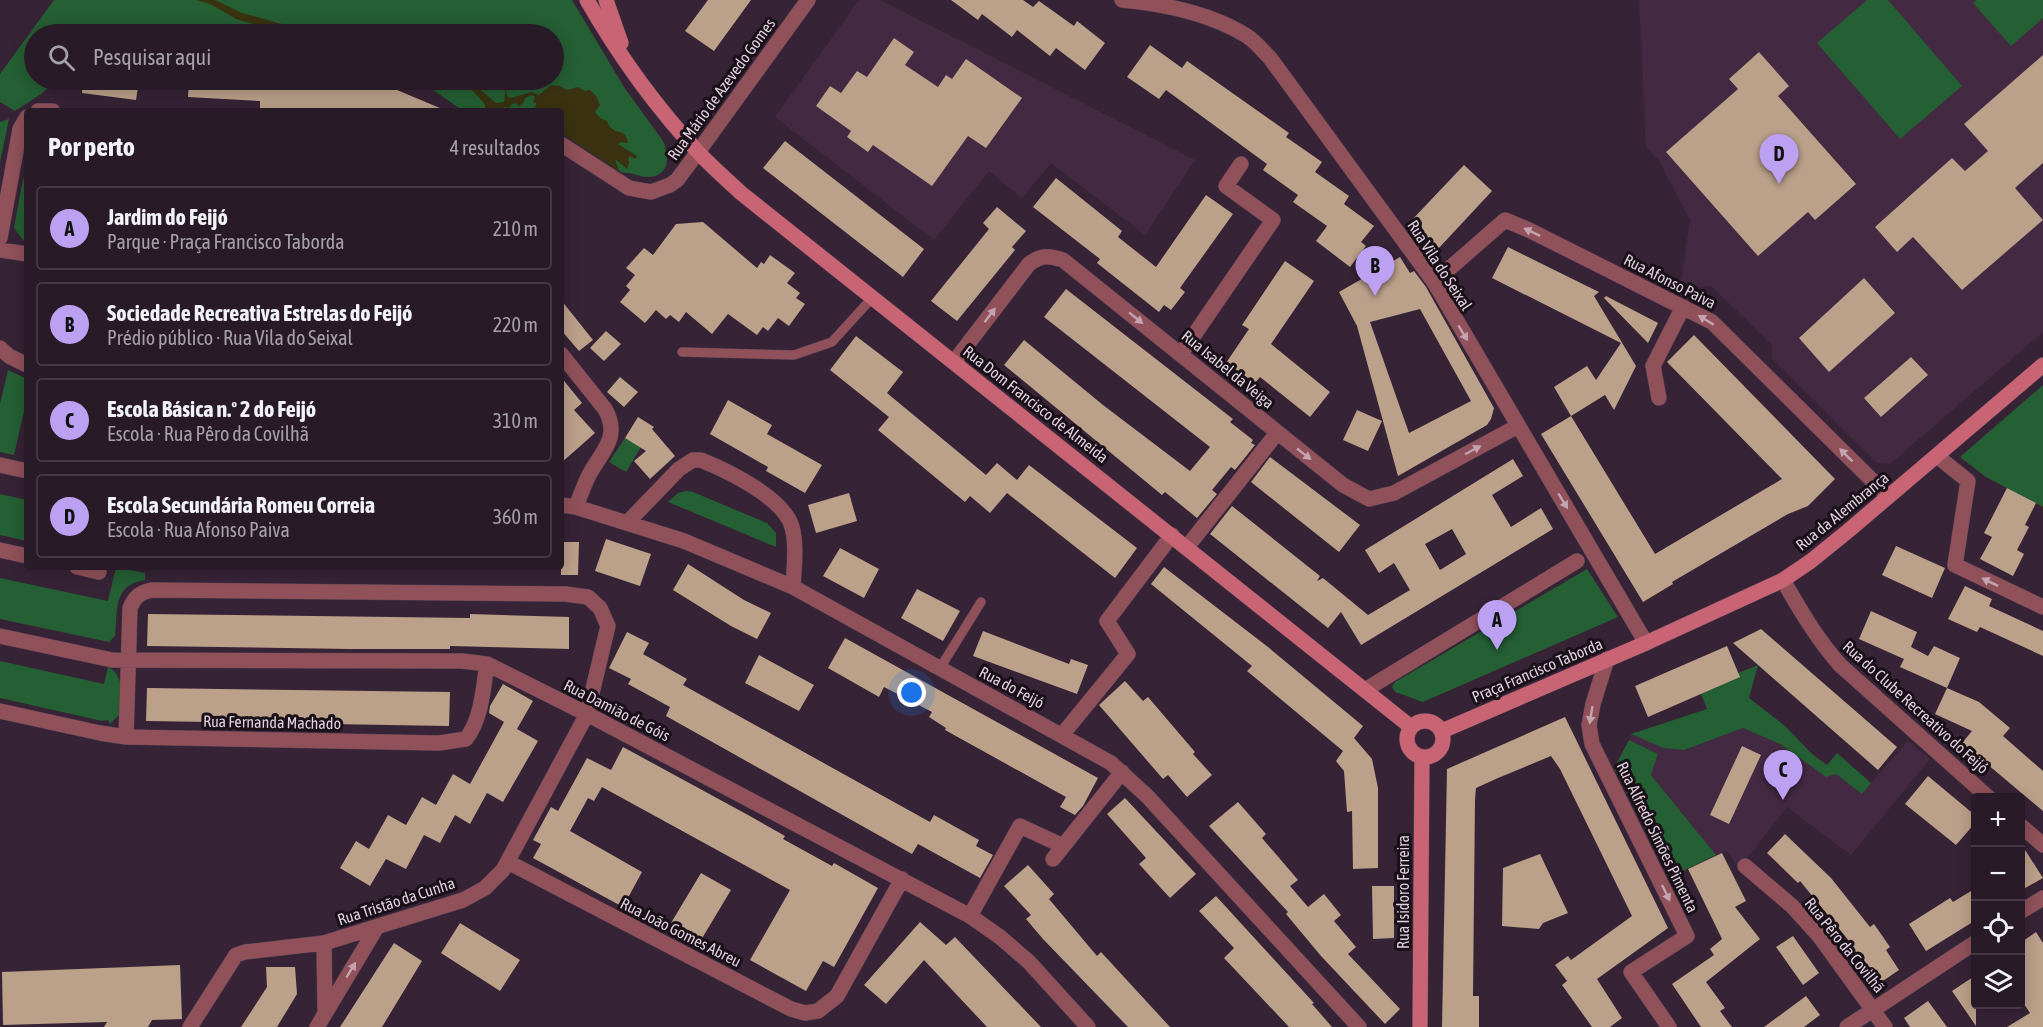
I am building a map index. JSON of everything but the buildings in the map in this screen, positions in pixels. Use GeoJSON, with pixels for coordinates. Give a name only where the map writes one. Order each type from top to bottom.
{"type":"FeatureCollection","features":[{"type":"Feature","properties":{"kind":"main road","name":"Rua Dom Francisco de Almeida"},"geometry":{"type":"LineString","coordinates":[[587,0],[609,37],[651,96],[698,152],[741,193],[1411,727]]}},
{"type":"Feature","properties":{"kind":"main road","name":"Rua Dom Francisco de Almeida"},"geometry":{"type":"LineString","coordinates":[[606,0],[620,39],[651,96]]}},
{"type":"Feature","properties":{"kind":"main road","name":"Rua da Alembrança"},"geometry":{"type":"LineString","coordinates":[[1646,643],[1783,580],[1811,561],[1937,456],[2041,365]]}},
{"type":"Feature","properties":{"kind":"main road","name":"Praça Francisco Taborda"},"geometry":{"type":"LineString","coordinates":[[1442,730],[1646,643]]}},
{"type":"Feature","properties":{"kind":"main road"},"geometry":{"type":"LineString","coordinates":[[1424,720],[1431,721],[1442,730],[1443,744],[1435,754],[1422,757],[1411,751],[1408,745],[1408,732],[1411,727],[1424,720]]}},
{"type":"Feature","properties":{"kind":"main road","name":"Rua Isidoro Ferreira"},"geometry":{"type":"LineString","coordinates":[[1420,1027],[1422,757]]}},
{"type":"Feature","properties":{"kind":"street","name":"Rua Mário de Azevedo Gomes"},"geometry":{"type":"LineString","coordinates":[[564,146],[622,184],[644,192],[658,191],[670,185],[677,180],[698,152],[808,0]]}},
{"type":"Feature","properties":{"kind":"street","name":"Rua Vila do Seixal"},"geometry":{"type":"LineString","coordinates":[[1122,0],[1187,11],[1220,22],[1249,37],[1270,58],[1434,282],[1646,643]]}},
{"type":"Feature","properties":{"kind":"street"},"geometry":{"type":"LineString","coordinates":[[0,238],[20,129],[24,122]]}},
{"type":"Feature","properties":{"kind":"street"},"geometry":{"type":"LineString","coordinates":[[1181,354],[1273,220],[1226,186],[1241,165]]}},
{"type":"Feature","properties":{"kind":"street","name":"Rua Afonso Paiva"},"geometry":{"type":"LineString","coordinates":[[1434,282],[1505,220],[1529,230],[1712,322],[1888,496]]}},
{"type":"Feature","properties":{"kind":"street"},"geometry":{"type":"LineString","coordinates":[[0,250],[24,254]]}},
{"type":"Feature","properties":{"kind":"street","name":"Rua Isabel da Veiga"},"geometry":{"type":"LineString","coordinates":[[954,362],[1029,264],[1049,255],[1063,260],[1343,485],[1369,499],[1394,493],[1518,426]]}},
{"type":"Feature","properties":{"kind":"street"},"geometry":{"type":"LineString","coordinates":[[1659,398],[1653,366],[1683,308]]}},
{"type":"Feature","properties":{"kind":"street"},"geometry":{"type":"LineString","coordinates":[[0,348],[9,356],[24,364]]}},
{"type":"Feature","properties":{"kind":"street"},"geometry":{"type":"LineString","coordinates":[[564,358],[605,409],[612,428],[608,445],[569,506]]}},
{"type":"Feature","properties":{"kind":"street"},"geometry":{"type":"LineString","coordinates":[[1187,547],[1277,433]]}},
{"type":"Feature","properties":{"kind":"street"},"geometry":{"type":"LineString","coordinates":[[1937,456],[1968,481],[1955,565],[2043,607]]}},
{"type":"Feature","properties":{"kind":"street"},"geometry":{"type":"LineString","coordinates":[[628,522],[685,464],[693,460],[701,460],[769,496],[786,513],[794,542],[793,587]]}},
{"type":"Feature","properties":{"kind":"street"},"geometry":{"type":"LineString","coordinates":[[0,465],[24,470]]}},
{"type":"Feature","properties":{"kind":"street","name":"Rua do Feijó"},"geometry":{"type":"LineString","coordinates":[[569,506],[628,522],[684,541],[793,587],[1111,763],[1147,796],[1359,1027]]}},
{"type":"Feature","properties":{"kind":"street"},"geometry":{"type":"LineString","coordinates":[[1062,735],[1128,654],[1107,621],[1172,535]]}},
{"type":"Feature","properties":{"kind":"street"},"geometry":{"type":"LineString","coordinates":[[0,550],[24,555]]}},
{"type":"Feature","properties":{"kind":"street"},"geometry":{"type":"LineString","coordinates":[[1365,690],[1577,561]]}},
{"type":"Feature","properties":{"kind":"street"},"geometry":{"type":"LineString","coordinates":[[90,570],[99,572]]}},
{"type":"Feature","properties":{"kind":"street","name":"Rua do Clube Recreativo do Feijó"},"geometry":{"type":"LineString","coordinates":[[1783,580],[1813,631],[1840,665],[1983,793]]}},
{"type":"Feature","properties":{"kind":"street","name":"Rua Tristão da Cunha"},"geometry":{"type":"LineString","coordinates":[[129,661],[130,608],[134,599],[141,592],[151,590],[565,594],[588,597],[600,608],[608,626],[587,714],[504,870],[485,888],[463,900],[324,943],[236,955],[190,1027]]}},
{"type":"Feature","properties":{"kind":"street","name":"Rua Damião de Góis"},"geometry":{"type":"LineString","coordinates":[[0,636],[112,660],[129,661],[462,661],[487,664],[587,714],[970,916],[1000,937],[1029,962],[1088,1027]]}},
{"type":"Feature","properties":{"kind":"street","name":"Rua Alfredo Simões Pimenta"},"geometry":{"type":"LineString","coordinates":[[1607,659],[1589,725],[1592,744],[1687,936],[1631,972],[1669,1027]]}},
{"type":"Feature","properties":{"kind":"street"},"geometry":{"type":"LineString","coordinates":[[126,737],[129,661]]}},
{"type":"Feature","properties":{"kind":"street","name":"Rua Fernanda Machado"},"geometry":{"type":"LineString","coordinates":[[0,711],[126,737],[439,743],[466,739],[473,729],[479,712],[487,664]]}},
{"type":"Feature","properties":{"kind":"street"},"geometry":{"type":"LineString","coordinates":[[1053,859],[1122,772]]}},
{"type":"Feature","properties":{"kind":"street"},"geometry":{"type":"LineString","coordinates":[[970,916],[1020,826],[1063,846]]}},
{"type":"Feature","properties":{"kind":"street"},"geometry":{"type":"LineString","coordinates":[[2025,829],[2043,845]]}},
{"type":"Feature","properties":{"kind":"street","name":"Rua João Gomes Abreu"},"geometry":{"type":"LineString","coordinates":[[508,862],[791,1009],[805,1013],[818,1011],[837,996],[902,879]]}},
{"type":"Feature","properties":{"kind":"street","name":"Rua Pêro da Covilhã"},"geometry":{"type":"LineString","coordinates":[[1745,866],[1792,906],[1820,937],[1885,1027]]}},
{"type":"Feature","properties":{"kind":"street"},"geometry":{"type":"LineString","coordinates":[[2025,909],[2043,898]]}},
{"type":"Feature","properties":{"kind":"street"},"geometry":{"type":"LineString","coordinates":[[317,1027],[377,927]]}},
{"type":"Feature","properties":{"kind":"street"},"geometry":{"type":"LineString","coordinates":[[324,943],[325,1013]]}},
{"type":"Feature","properties":{"kind":"street"},"geometry":{"type":"LineString","coordinates":[[1846,1027],[1971,945]]}},
{"type":"Feature","properties":{"kind":"lane"},"geometry":{"type":"LineString","coordinates":[[682,352],[794,355],[832,342],[872,298]]}},
{"type":"Feature","properties":{"kind":"lane"},"geometry":{"type":"LineString","coordinates":[[940,668],[981,602]]}},
{"type":"Feature","properties":{"kind":"shaded area"},"geometry":{"type":"Polygon","coordinates":[[[859,0],[880,0],[1195,160],[1145,235],[1051,163],[1022,198],[989,171],[934,240],[775,117],[859,0]]]}},
{"type":"Feature","properties":{"kind":"shaded area"},"geometry":{"type":"Polygon","coordinates":[[[1639,0],[2043,0],[2043,332],[1890,464],[1877,463],[1772,359],[1772,345],[1711,286],[1680,289],[1690,220],[1659,161],[1646,147],[1639,0]]]}},
{"type":"Feature","properties":{"kind":"shaded area"},"geometry":{"type":"Polygon","coordinates":[[[1743,728],[1780,744],[1826,777],[1836,774],[1862,793],[1908,741],[1930,759],[1851,855],[1787,807],[1739,869],[1727,851],[1716,855],[1651,775],[1658,754],[1629,740],[1631,734],[1663,748],[1684,750],[1743,728]]]}},
{"type":"Feature","properties":{"kind":"green space"},"geometry":{"type":"Polygon","coordinates":[[[54,0],[572,0],[624,87],[663,141],[667,153],[666,165],[660,174],[655,176],[644,177],[623,173],[564,135],[564,108],[459,108],[433,90],[564,90],[564,24],[36,24],[54,0]]]}},
{"type":"Feature","properties":{"kind":"green space"},"geometry":{"type":"Polygon","coordinates":[[[1867,0],[1888,0],[1962,86],[1900,139],[1817,43],[1867,0]]]}},
{"type":"Feature","properties":{"kind":"green space"},"geometry":{"type":"Polygon","coordinates":[[[1976,0],[2043,0],[2043,18],[2011,46],[1973,3],[1976,0]]]}},
{"type":"Feature","properties":{"kind":"green space"},"geometry":{"type":"Polygon","coordinates":[[[24,41],[24,90],[46,90],[15,111],[0,102],[0,74],[24,41]]]}},
{"type":"Feature","properties":{"kind":"green space"},"geometry":{"type":"Polygon","coordinates":[[[9,119],[0,162],[0,122],[9,119]]]}},
{"type":"Feature","properties":{"kind":"green space"},"geometry":{"type":"Polygon","coordinates":[[[23,179],[24,240],[14,228],[23,179]]]}},
{"type":"Feature","properties":{"kind":"green space"},"geometry":{"type":"Polygon","coordinates":[[[8,370],[24,378],[24,411],[14,455],[0,452],[0,404],[8,370]]]}},
{"type":"Feature","properties":{"kind":"green space"},"geometry":{"type":"Polygon","coordinates":[[[2043,385],[2043,507],[1986,477],[1960,457],[2043,385]]]}},
{"type":"Feature","properties":{"kind":"green space"},"geometry":{"type":"Polygon","coordinates":[[[625,438],[641,447],[626,472],[609,462],[625,438]]]}},
{"type":"Feature","properties":{"kind":"green space"},"geometry":{"type":"Polygon","coordinates":[[[686,491],[767,523],[776,533],[776,547],[668,502],[678,493],[686,491]]]}},
{"type":"Feature","properties":{"kind":"green space"},"geometry":{"type":"Polygon","coordinates":[[[0,494],[24,499],[24,540],[0,535],[0,494]]]}},
{"type":"Feature","properties":{"kind":"green space"},"geometry":{"type":"Polygon","coordinates":[[[1587,569],[1618,617],[1423,702],[1395,692],[1392,687],[1395,682],[1587,569]]]}},
{"type":"Feature","properties":{"kind":"green space"},"geometry":{"type":"Polygon","coordinates":[[[115,570],[145,573],[145,580],[134,583],[122,593],[117,609],[115,636],[109,642],[0,619],[0,578],[108,601],[115,570]]]}},
{"type":"Feature","properties":{"kind":"green space"},"geometry":{"type":"Polygon","coordinates":[[[0,661],[104,684],[108,667],[113,670],[120,681],[119,715],[110,724],[108,720],[102,721],[0,698],[0,661]]]}},
{"type":"Feature","properties":{"kind":"green space"},"geometry":{"type":"Polygon","coordinates":[[[1758,665],[1749,698],[1785,726],[1812,754],[1827,765],[1837,753],[1871,783],[1862,794],[1836,774],[1826,777],[1780,744],[1743,728],[1684,750],[1663,748],[1631,734],[1707,709],[1701,694],[1739,677],[1738,673],[1758,665]]]}},
{"type":"Feature","properties":{"kind":"green space"},"geometry":{"type":"Polygon","coordinates":[[[1629,740],[1658,754],[1651,775],[1716,855],[1670,877],[1614,768],[1629,740]]]}},
{"type":"Feature","properties":{"kind":"sand"},"geometry":{"type":"Polygon","coordinates":[[[197,0],[215,0],[242,13],[282,24],[253,24],[236,19],[210,4],[197,0]]]}},
{"type":"Feature","properties":{"kind":"sand"},"geometry":{"type":"Polygon","coordinates":[[[578,87],[585,91],[590,90],[600,105],[595,112],[607,121],[612,129],[625,134],[628,143],[618,144],[637,156],[635,159],[630,156],[627,169],[615,159],[619,171],[564,135],[564,108],[535,108],[536,103],[533,102],[535,97],[532,95],[525,98],[519,106],[516,103],[509,108],[485,108],[473,91],[481,90],[496,103],[504,102],[506,90],[508,97],[511,98],[532,92],[539,95],[545,90],[567,90],[578,87]]]}},
{"type":"Feature","properties":{"kind":"place","name":"Escola Secundária Romeu Correia"},"geometry":{"type":"Point","coordinates":[1779,184]}},
{"type":"Feature","properties":{"kind":"place","name":"Sociedade Recreativa Estrelas do Feijó"},"geometry":{"type":"Point","coordinates":[1375,296]}},
{"type":"Feature","properties":{"kind":"place","name":"Jardim do Feijó"},"geometry":{"type":"Point","coordinates":[1497,650]}},
{"type":"Feature","properties":{"kind":"place","name":"Escola Básica n.º 2 do Feijó"},"geometry":{"type":"Point","coordinates":[1783,800]}}]}
